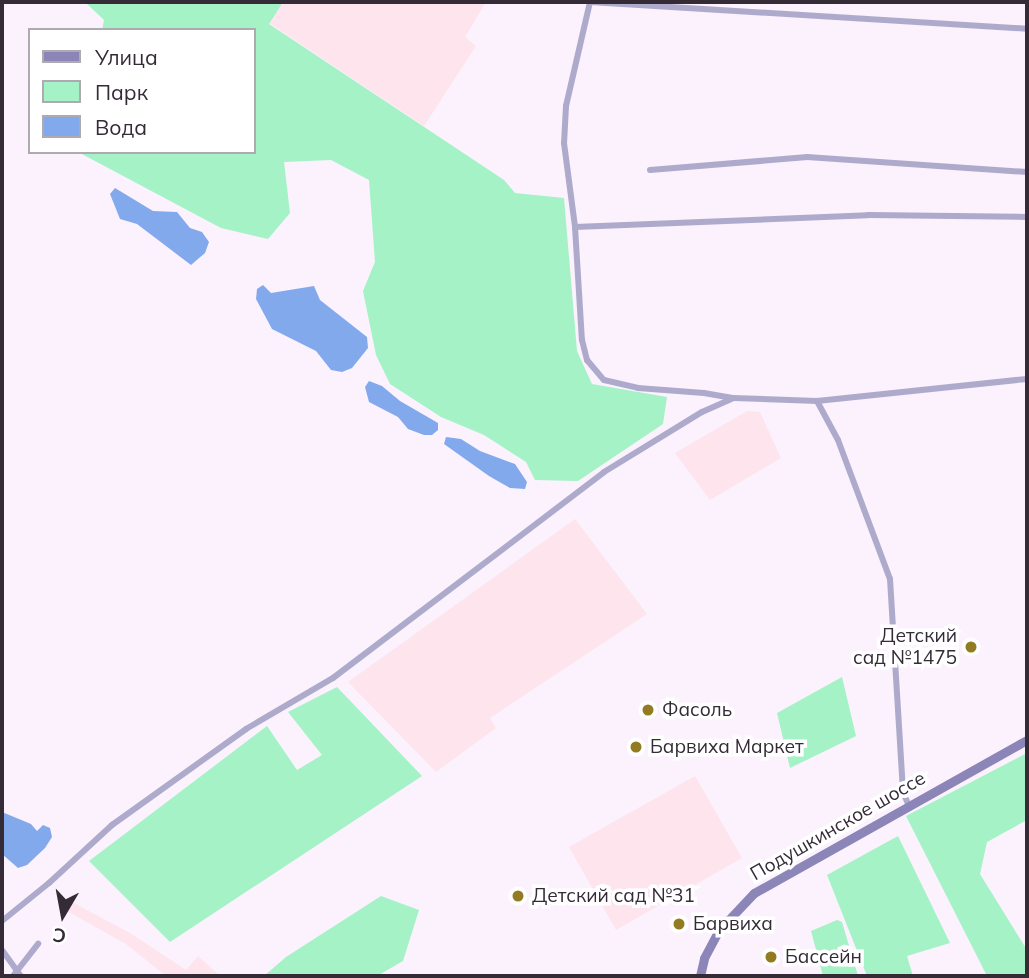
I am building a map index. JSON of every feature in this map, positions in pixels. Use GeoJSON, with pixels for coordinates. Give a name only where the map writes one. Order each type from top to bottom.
{"type":"FeatureCollection","features":[{"type":"Feature","properties":{"kind":"main road","name":"Подушкинское шоссе"},"geometry":{"type":"LineString","coordinates":[[700,976],[704,958],[719,930],[754,893],[1027,740]]}},
{"type":"Feature","properties":{"kind":"street"},"geometry":{"type":"LineString","coordinates":[[1027,29],[590,2],[576,55],[564,125],[575,227],[582,340],[587,360],[604,380],[638,388],[733,398],[817,401],[1027,379]]}},
{"type":"Feature","properties":{"kind":"street"},"geometry":{"type":"LineString","coordinates":[[650,170],[807,157],[1027,172]]}},
{"type":"Feature","properties":{"kind":"street"},"geometry":{"type":"LineString","coordinates":[[575,227],[868,215],[1027,217]]}},
{"type":"Feature","properties":{"kind":"street"},"geometry":{"type":"LineString","coordinates":[[2,921],[49,883],[112,825],[246,729],[334,678],[604,472],[702,412],[733,398]]}},
{"type":"Feature","properties":{"kind":"street"},"geometry":{"type":"LineString","coordinates":[[817,401],[838,440],[890,579],[904,792],[909,806]]}},
{"type":"Feature","properties":{"kind":"street"},"geometry":{"type":"LineString","coordinates":[[2,950],[17,975],[38,944]]}},
{"type":"Feature","properties":{"kind":"shaded area"},"geometry":{"type":"Polygon","coordinates":[[[283,2],[486,2],[465,37],[476,46],[424,126],[269,23],[283,2]]]}},
{"type":"Feature","properties":{"kind":"shaded area"},"geometry":{"type":"Polygon","coordinates":[[[747,411],[760,412],[781,458],[710,500],[675,453],[747,411]]]}},
{"type":"Feature","properties":{"kind":"shaded area"},"geometry":{"type":"Polygon","coordinates":[[[575,519],[647,614],[490,718],[496,728],[436,772],[348,682],[575,519]]]}},
{"type":"Feature","properties":{"kind":"shaded area"},"geometry":{"type":"Polygon","coordinates":[[[695,776],[742,858],[616,930],[569,847],[695,776]]]}},
{"type":"Feature","properties":{"kind":"shaded area"},"geometry":{"type":"Polygon","coordinates":[[[70,901],[130,933],[186,970],[198,956],[220,976],[166,976],[126,944],[65,910],[70,901]]]}},
{"type":"Feature","properties":{"kind":"green space"},"geometry":{"type":"Polygon","coordinates":[[[85,2],[283,2],[269,24],[504,180],[515,193],[564,198],[577,351],[592,384],[667,397],[663,424],[578,481],[535,480],[526,462],[484,435],[441,417],[390,384],[376,355],[363,291],[375,262],[369,180],[331,160],[284,162],[290,213],[268,239],[221,228],[82,154],[256,154],[256,28],[102,28],[104,20],[85,2]]]}},
{"type":"Feature","properties":{"kind":"green space"},"geometry":{"type":"Polygon","coordinates":[[[842,677],[856,736],[790,768],[777,713],[842,677]]]}},
{"type":"Feature","properties":{"kind":"green space"},"geometry":{"type":"Polygon","coordinates":[[[337,687],[422,776],[170,942],[89,861],[267,726],[297,770],[322,755],[288,712],[337,687]]]}},
{"type":"Feature","properties":{"kind":"green space"},"geometry":{"type":"Polygon","coordinates":[[[1027,753],[1027,820],[987,842],[980,874],[1027,950],[1027,976],[987,976],[906,816],[1027,753]]]}},
{"type":"Feature","properties":{"kind":"green space"},"geometry":{"type":"Polygon","coordinates":[[[898,836],[950,943],[907,956],[913,976],[867,976],[827,875],[898,836]]]}},
{"type":"Feature","properties":{"kind":"green space"},"geometry":{"type":"Polygon","coordinates":[[[381,896],[419,910],[403,961],[377,976],[264,976],[286,957],[381,896]]]}},
{"type":"Feature","properties":{"kind":"green space"},"geometry":{"type":"Polygon","coordinates":[[[837,920],[842,922],[858,976],[823,976],[811,931],[837,920]]]}},
{"type":"Feature","properties":{"kind":"water"},"geometry":{"type":"Polygon","coordinates":[[[115,188],[153,211],[177,212],[190,228],[202,232],[209,242],[205,253],[191,265],[137,224],[120,219],[110,194],[115,188]]]}},
{"type":"Feature","properties":{"kind":"water"},"geometry":{"type":"Polygon","coordinates":[[[263,285],[271,293],[314,286],[320,300],[367,337],[368,348],[352,368],[342,372],[331,370],[316,351],[272,329],[256,299],[257,289],[263,285]]]}},
{"type":"Feature","properties":{"kind":"water"},"geometry":{"type":"Polygon","coordinates":[[[369,381],[382,386],[400,401],[438,423],[438,430],[432,435],[424,435],[408,429],[398,417],[369,402],[365,387],[369,381]]]}},
{"type":"Feature","properties":{"kind":"water"},"geometry":{"type":"Polygon","coordinates":[[[446,437],[461,439],[480,451],[515,464],[527,482],[525,489],[510,488],[489,476],[444,444],[446,437]]]}},
{"type":"Feature","properties":{"kind":"water"},"geometry":{"type":"Polygon","coordinates":[[[2,812],[31,824],[37,831],[43,825],[50,828],[52,837],[45,848],[27,865],[18,868],[2,854],[2,812]]]}},
{"type":"Feature","properties":{"kind":"place","name":"Детский сад №1475"},"geometry":{"type":"Point","coordinates":[971,647]}},
{"type":"Feature","properties":{"kind":"place","name":"Фасоль"},"geometry":{"type":"Point","coordinates":[648,710]}},
{"type":"Feature","properties":{"kind":"place","name":"Барвиха Маркет"},"geometry":{"type":"Point","coordinates":[636,747]}},
{"type":"Feature","properties":{"kind":"place","name":"Детский сад №31"},"geometry":{"type":"Point","coordinates":[518,896]}},
{"type":"Feature","properties":{"kind":"place","name":"Барвиха"},"geometry":{"type":"Point","coordinates":[679,924]}},
{"type":"Feature","properties":{"kind":"place","name":"Бассейн"},"geometry":{"type":"Point","coordinates":[771,957]}}]}
